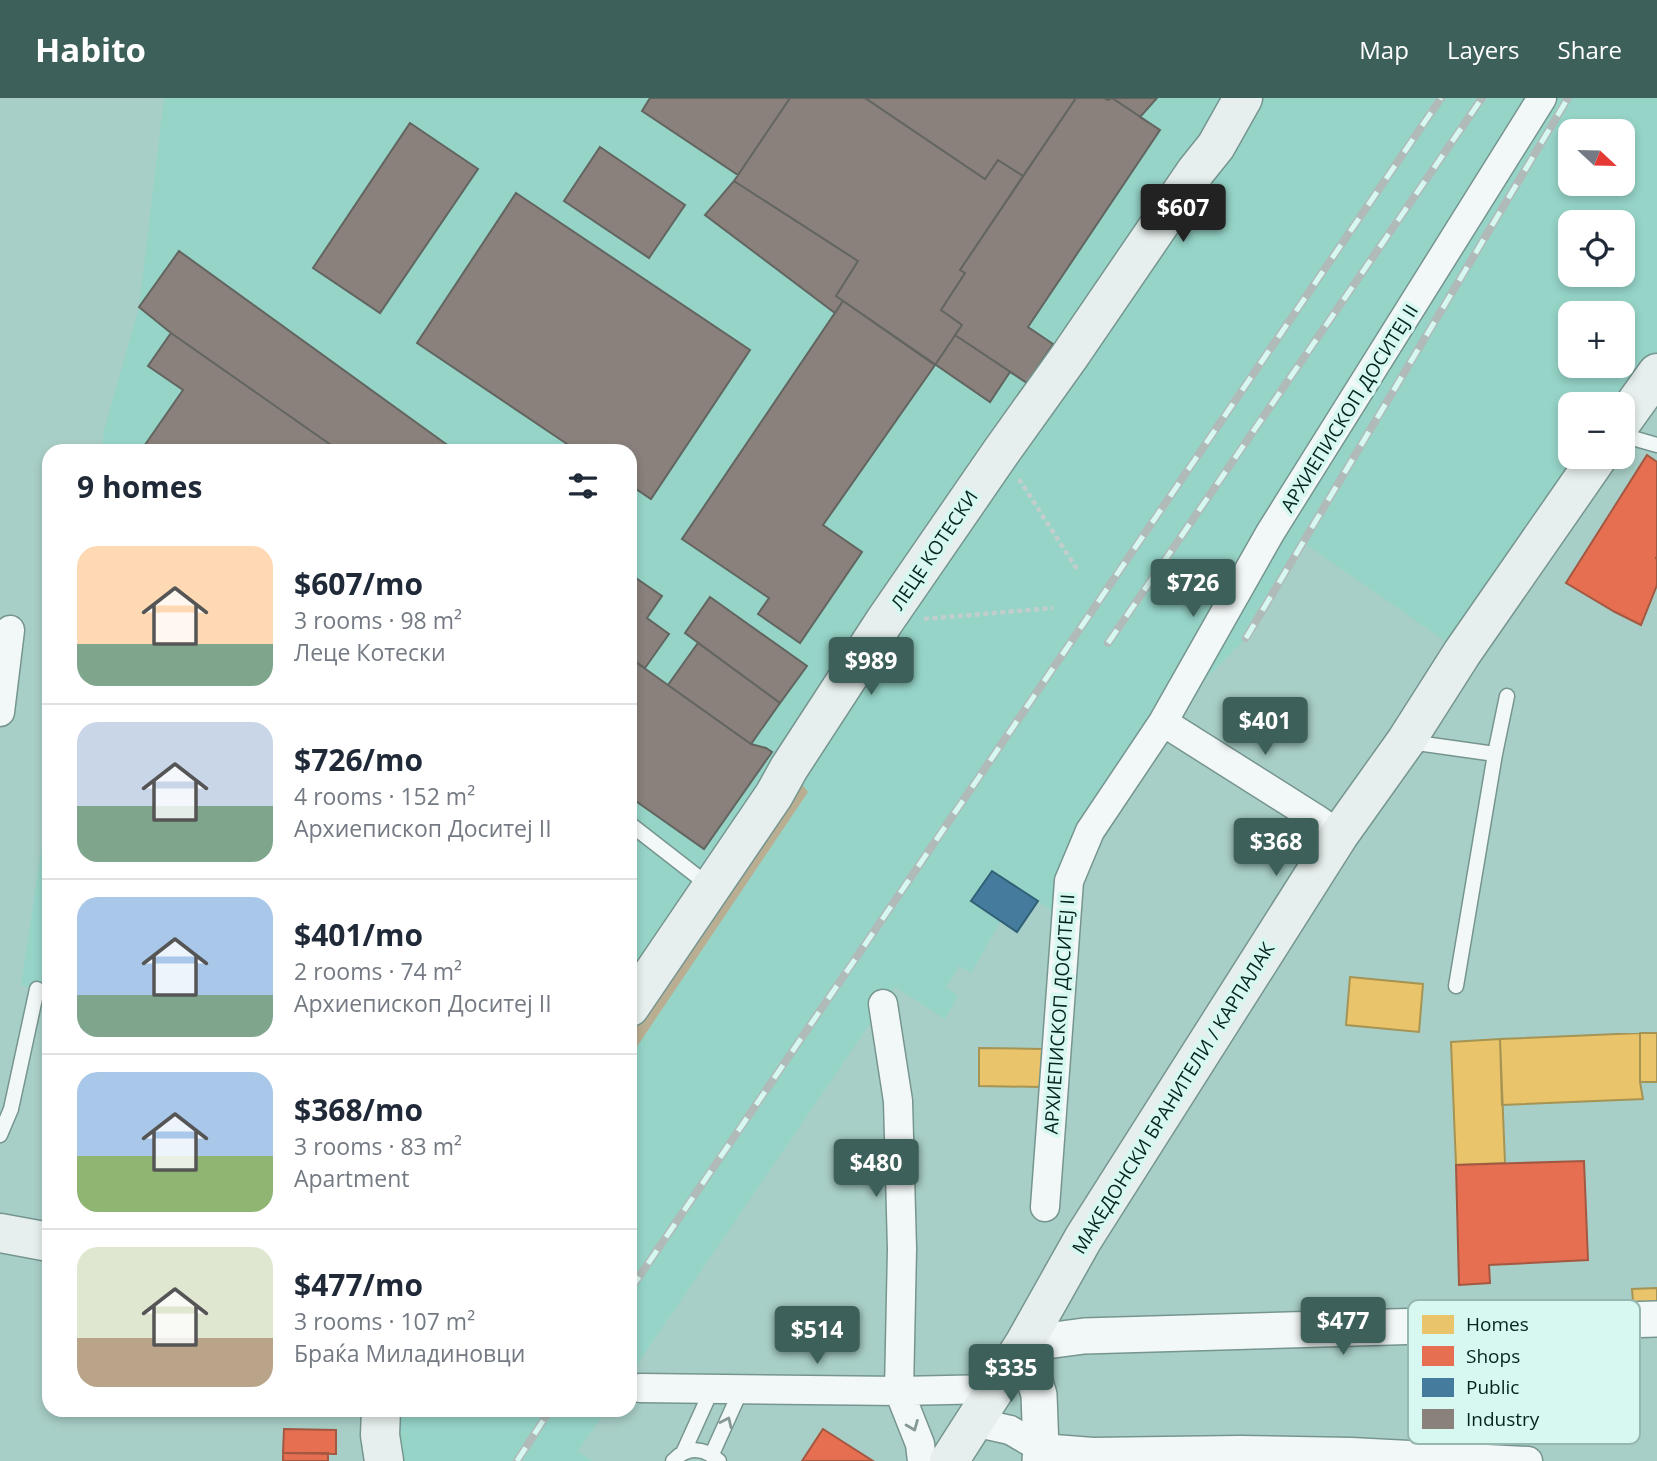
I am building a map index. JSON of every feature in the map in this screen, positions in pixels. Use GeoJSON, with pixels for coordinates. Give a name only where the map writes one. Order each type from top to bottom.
{"type":"FeatureCollection","features":[{"type":"Feature","properties":{"kind":"main road","name":"ЛЕЦЕ КОТЕСКИ"},"geometry":{"type":"LineString","coordinates":[[637,997],[774,795],[884,622],[1216,146],[1243,98]]}},
{"type":"Feature","properties":{"kind":"main road"},"geometry":{"type":"LineString","coordinates":[[1635,405],[1656,377]]}},
{"type":"Feature","properties":{"kind":"main road","name":"МАКЕДОНСКИ БРАНИТЕЛИ / КАРПАЛАК"},"geometry":{"type":"LineString","coordinates":[[949,1461],[1024,1344],[1083,1238],[1339,835],[1406,741],[1462,653],[1590,469]]}},
{"type":"Feature","properties":{"kind":"main road"},"geometry":{"type":"LineString","coordinates":[[0,1233],[42,1241]]}},
{"type":"Feature","properties":{"kind":"main road"},"geometry":{"type":"LineString","coordinates":[[381,1417],[384,1461]]}},
{"type":"Feature","properties":{"kind":"street","name":"АРХИЕПИСКОП ДОСИТЕЈ II"},"geometry":{"type":"LineString","coordinates":[[1045,1207],[1069,881],[1090,831],[1163,722],[1270,533],[1542,98]]}},
{"type":"Feature","properties":{"kind":"street"},"geometry":{"type":"LineString","coordinates":[[0,712],[10,631]]}},
{"type":"Feature","properties":{"kind":"street"},"geometry":{"type":"LineString","coordinates":[[1163,722],[1339,835]]}},
{"type":"Feature","properties":{"kind":"street"},"geometry":{"type":"LineString","coordinates":[[883,1004],[898,1101],[902,1250],[899,1391],[920,1444],[922,1461]]}},
{"type":"Feature","properties":{"kind":"street"},"geometry":{"type":"LineString","coordinates":[[1041,1455],[1039,1395],[1024,1344],[1084,1336],[1408,1326]]}},
{"type":"Feature","properties":{"kind":"street"},"geometry":{"type":"LineString","coordinates":[[640,1388],[899,1391],[995,1389]]}},
{"type":"Feature","properties":{"kind":"street"},"geometry":{"type":"LineString","coordinates":[[974,1422],[1010,1430],[1041,1455],[1239,1450],[1351,1452],[1528,1461]]}},
{"type":"Feature","properties":{"kind":"lane"},"geometry":{"type":"LineString","coordinates":[[1635,438],[1657,444]]}},
{"type":"Feature","properties":{"kind":"lane"},"geometry":{"type":"LineString","coordinates":[[1456,986],[1507,696]]}},
{"type":"Feature","properties":{"kind":"lane"},"geometry":{"type":"LineString","coordinates":[[1406,741],[1495,754]]}},
{"type":"Feature","properties":{"kind":"lane"},"geometry":{"type":"LineString","coordinates":[[637,829],[712,888]]}},
{"type":"Feature","properties":{"kind":"lane"},"geometry":{"type":"LineString","coordinates":[[0,1135],[11,1109],[37,989]]}},
{"type":"Feature","properties":{"kind":"lane"},"geometry":{"type":"LineString","coordinates":[[678,1457],[712,1389]]}},
{"type":"Feature","properties":{"kind":"lane"},"geometry":{"type":"LineString","coordinates":[[678,1457],[692,1450],[702,1450],[715,1458],[741,1390]]}},
{"type":"Feature","properties":{"kind":"path"},"geometry":{"type":"LineString","coordinates":[[1001,452],[1078,571]]}},
{"type":"Feature","properties":{"kind":"path"},"geometry":{"type":"LineString","coordinates":[[884,622],[1053,608]]}},
{"type":"Feature","properties":{"kind":"shaded area"},"geometry":{"type":"Polygon","coordinates":[[[164,98],[1657,98],[1657,373],[1635,392],[1558,392],[1558,469],[1590,469],[1462,653],[1303,542],[1246,638],[1163,722],[1051,910],[992,871],[971,901],[1001,921],[971,973],[959,966],[946,987],[958,996],[945,1019],[895,987],[637,1365],[637,444],[102,444],[139,307],[164,98]]]}},
{"type":"Feature","properties":{"kind":"shaded area"},"geometry":{"type":"Polygon","coordinates":[[[789,768],[808,792],[637,1047],[637,996],[789,768]]]}},
{"type":"Feature","properties":{"kind":"shaded area"},"geometry":{"type":"Polygon","coordinates":[[[42,845],[42,990],[21,985],[42,845]]]}},
{"type":"Feature","properties":{"kind":"shaded area"},"geometry":{"type":"Polygon","coordinates":[[[381,1417],[602,1417],[578,1451],[592,1461],[384,1461],[381,1417]]]}},
{"type":"Feature","properties":{"kind":"building: Homes"},"geometry":{"type":"Polygon","coordinates":[[[1350,977],[1423,984],[1419,1032],[1346,1025],[1350,977]]]}},
{"type":"Feature","properties":{"kind":"building: Homes"},"geometry":{"type":"Polygon","coordinates":[[[1640,1033],[1640,1082],[1643,1099],[1502,1105],[1500,1039],[1640,1033]]]}},
{"type":"Feature","properties":{"kind":"building: Homes"},"geometry":{"type":"Polygon","coordinates":[[[1640,1033],[1657,1033],[1657,1082],[1640,1082],[1640,1033]]]}},
{"type":"Feature","properties":{"kind":"building: Homes"},"geometry":{"type":"Polygon","coordinates":[[[1500,1039],[1505,1163],[1456,1165],[1451,1042],[1500,1039]]]}},
{"type":"Feature","properties":{"kind":"building: Homes"},"geometry":{"type":"Polygon","coordinates":[[[979,1048],[1042,1049],[1041,1087],[979,1086],[979,1048]]]}},
{"type":"Feature","properties":{"kind":"building: Homes"},"geometry":{"type":"Polygon","coordinates":[[[1657,1288],[1657,1312],[1640,1313],[1640,1300],[1633,1300],[1632,1289],[1657,1288]]]}},
{"type":"Feature","properties":{"kind":"building: Shops"},"geometry":{"type":"Polygon","coordinates":[[[1647,455],[1657,462],[1657,585],[1641,625],[1566,583],[1647,455]]]}},
{"type":"Feature","properties":{"kind":"building: Shops"},"geometry":{"type":"Polygon","coordinates":[[[1584,1161],[1588,1260],[1489,1265],[1490,1283],[1459,1285],[1456,1165],[1584,1161]]]}},
{"type":"Feature","properties":{"kind":"building: Shops"},"geometry":{"type":"Polygon","coordinates":[[[284,1429],[336,1430],[336,1454],[283,1453],[284,1429]]]}},
{"type":"Feature","properties":{"kind":"building: Shops"},"geometry":{"type":"Polygon","coordinates":[[[823,1429],[873,1461],[802,1461],[823,1429]]]}},
{"type":"Feature","properties":{"kind":"building: Shops"},"geometry":{"type":"Polygon","coordinates":[[[283,1453],[328,1453],[328,1461],[283,1461],[283,1453]]]}},
{"type":"Feature","properties":{"kind":"building: Public"},"geometry":{"type":"Polygon","coordinates":[[[992,871],[1038,901],[1017,932],[971,901],[992,871]]]}},
{"type":"Feature","properties":{"kind":"building: Industry"},"geometry":{"type":"Polygon","coordinates":[[[650,98],[790,98],[738,175],[642,111],[650,98]]]}},
{"type":"Feature","properties":{"kind":"building: Industry"},"geometry":{"type":"Polygon","coordinates":[[[790,98],[865,98],[985,179],[998,160],[1023,176],[1076,98],[1157,98],[1140,117],[1160,130],[1028,327],[1053,344],[1027,383],[1010,372],[990,402],[843,301],[835,313],[705,215],[734,181],[790,98]]]}},
{"type":"Feature","properties":{"kind":"building: Industry"},"geometry":{"type":"Polygon","coordinates":[[[790,98],[865,98],[985,179],[998,160],[1023,176],[960,270],[965,273],[941,310],[962,325],[935,365],[836,296],[858,261],[734,181],[790,98]]]}},
{"type":"Feature","properties":{"kind":"building: Industry"},"geometry":{"type":"Polygon","coordinates":[[[865,98],[1076,98],[1023,176],[998,160],[985,179],[865,98]]]}},
{"type":"Feature","properties":{"kind":"building: Industry"},"geometry":{"type":"Polygon","coordinates":[[[1076,98],[1112,98],[1160,130],[1028,327],[1053,344],[1027,383],[955,335],[962,325],[941,310],[965,273],[960,270],[1076,98]]]}},
{"type":"Feature","properties":{"kind":"building: Industry"},"geometry":{"type":"Polygon","coordinates":[[[410,123],[478,169],[380,313],[313,268],[410,123]]]}},
{"type":"Feature","properties":{"kind":"building: Industry"},"geometry":{"type":"Polygon","coordinates":[[[600,147],[685,205],[649,258],[564,201],[600,147]]]}},
{"type":"Feature","properties":{"kind":"building: Industry"},"geometry":{"type":"Polygon","coordinates":[[[516,193],[750,350],[651,499],[637,490],[637,444],[567,444],[417,343],[516,193]]]}},
{"type":"Feature","properties":{"kind":"building: Industry"},"geometry":{"type":"Polygon","coordinates":[[[179,251],[446,444],[330,444],[171,333],[139,307],[179,251]]]}},
{"type":"Feature","properties":{"kind":"building: Industry"},"geometry":{"type":"Polygon","coordinates":[[[843,301],[935,365],[823,525],[862,552],[800,643],[758,614],[769,598],[682,539],[843,301]]]}},
{"type":"Feature","properties":{"kind":"building: Industry"},"geometry":{"type":"Polygon","coordinates":[[[171,333],[330,444],[146,444],[183,390],[148,366],[171,333]]]}},
{"type":"Feature","properties":{"kind":"building: Industry"},"geometry":{"type":"Polygon","coordinates":[[[637,579],[662,596],[647,618],[669,634],[645,668],[637,663],[637,579]]]}},
{"type":"Feature","properties":{"kind":"building: Industry"},"geometry":{"type":"Polygon","coordinates":[[[710,597],[807,666],[780,703],[685,633],[710,597]]]}},
{"type":"Feature","properties":{"kind":"building: Industry"},"geometry":{"type":"Polygon","coordinates":[[[698,643],[780,703],[751,744],[668,685],[698,643]]]}},
{"type":"Feature","properties":{"kind":"building: Industry"},"geometry":{"type":"Polygon","coordinates":[[[637,663],[751,744],[772,752],[704,849],[637,802],[637,663]]]}},
{"type":"Feature","properties":{"kind":"railway"},"geometry":{"type":"LineString","coordinates":[[637,1280],[1441,98]]}},
{"type":"Feature","properties":{"kind":"railway"},"geometry":{"type":"LineString","coordinates":[[1108,643],[1482,98]]}},
{"type":"Feature","properties":{"kind":"railway"},"geometry":{"type":"LineString","coordinates":[[1246,638],[1568,98]]}},
{"type":"Feature","properties":{"kind":"railway"},"geometry":{"type":"LineString","coordinates":[[517,1461],[545,1417]]}}]}
